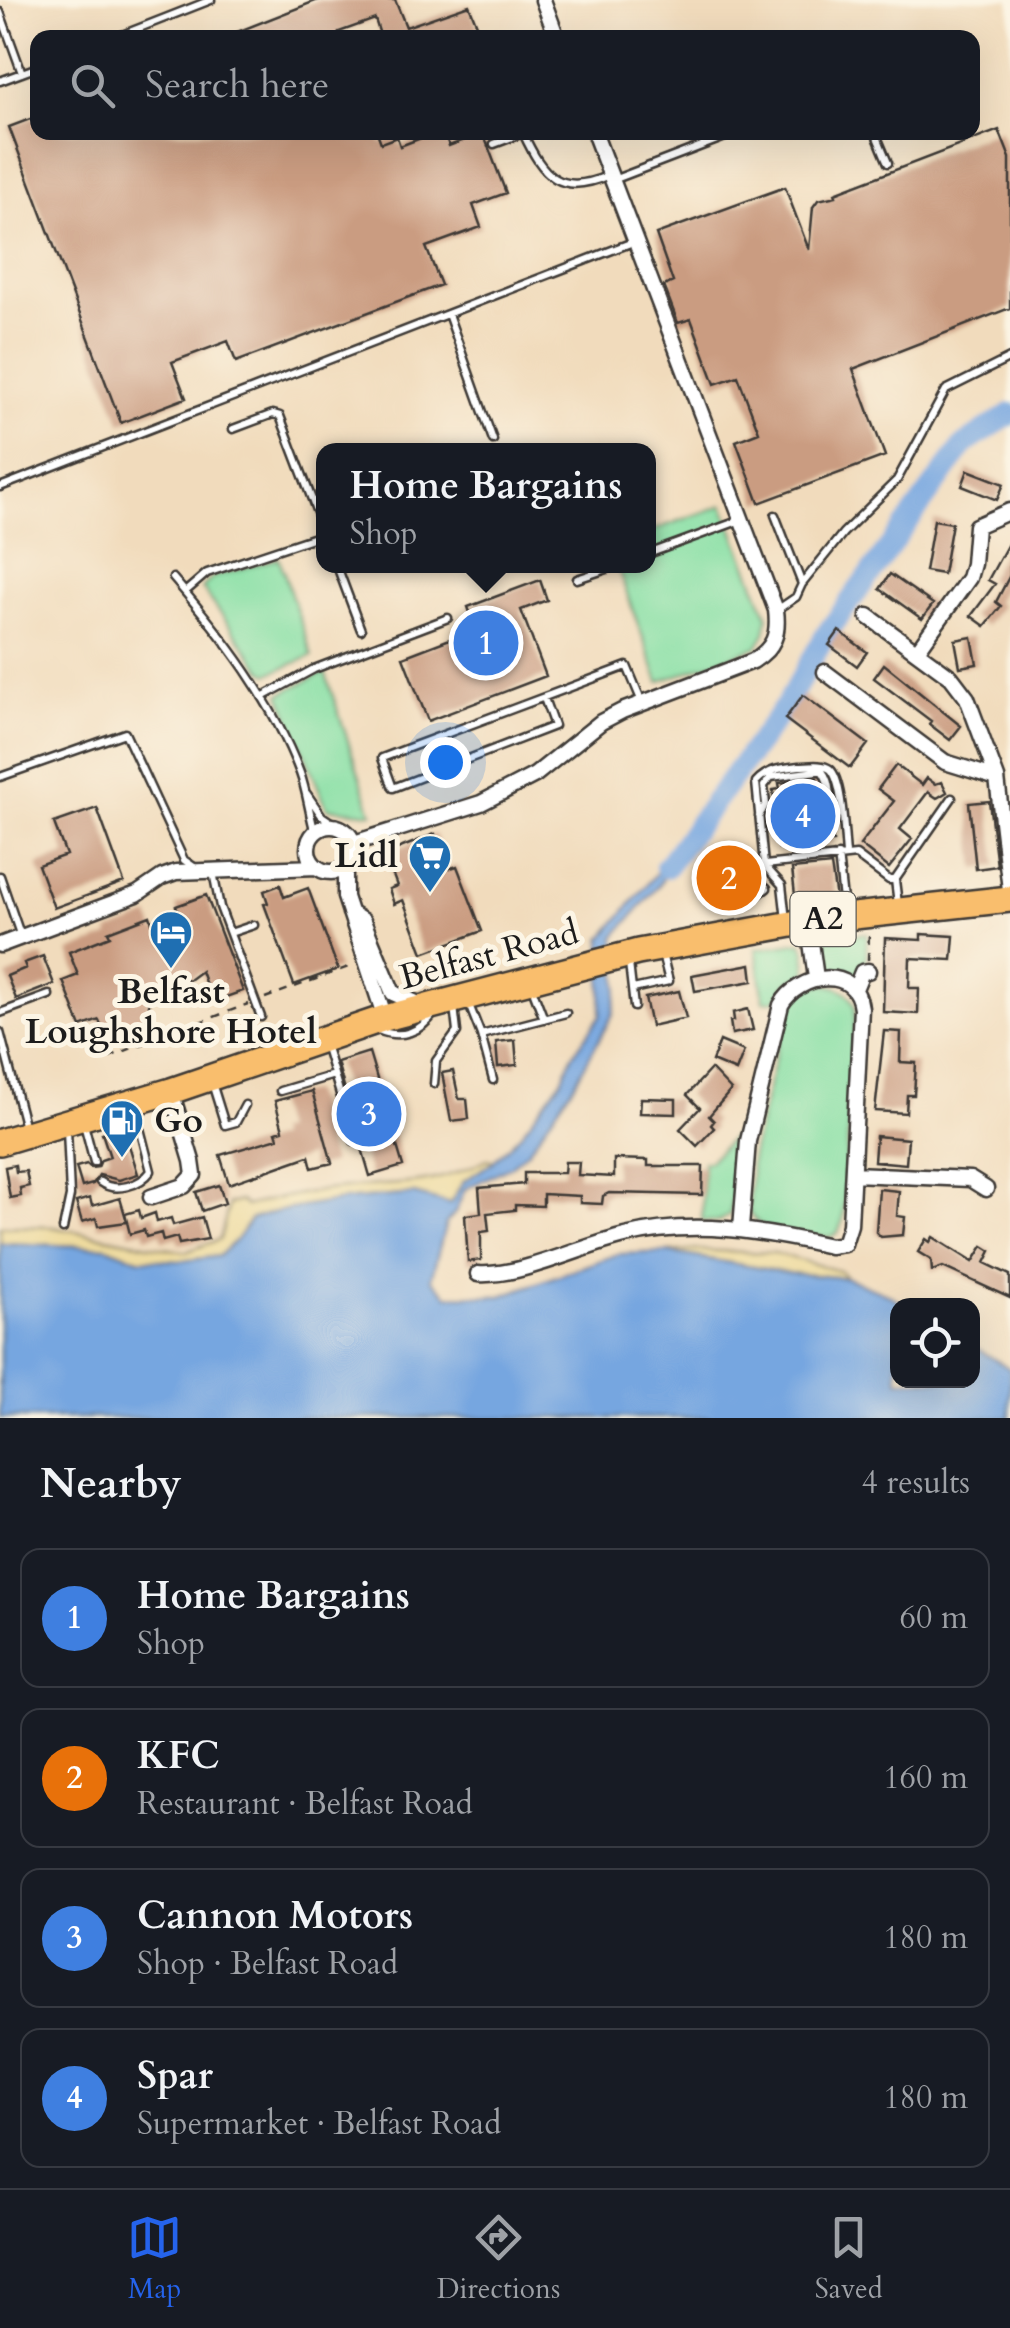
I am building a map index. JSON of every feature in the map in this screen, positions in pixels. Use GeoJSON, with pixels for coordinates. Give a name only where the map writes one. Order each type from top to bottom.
{"type":"FeatureCollection","features":[{"type":"Feature","properties":{"kind":"highway","name":"Belfast Road"},"geometry":{"type":"LineString","coordinates":[[0,1142],[134,1103],[375,1022],[589,965],[797,922],[1010,899]]}},
{"type":"Feature","properties":{"kind":"street"},"geometry":{"type":"LineString","coordinates":[[543,0],[554,30]]}},
{"type":"Feature","properties":{"kind":"street"},"geometry":{"type":"LineString","coordinates":[[354,842],[481,802],[536,775],[601,722],[766,652],[776,640],[776,610],[597,140]]}},
{"type":"Feature","properties":{"kind":"street"},"geometry":{"type":"LineString","coordinates":[[917,651],[969,578],[976,526],[1010,510]]}},
{"type":"Feature","properties":{"kind":"street"},"geometry":{"type":"LineString","coordinates":[[868,616],[963,691],[996,778],[1010,890]]}},
{"type":"Feature","properties":{"kind":"street"},"geometry":{"type":"LineString","coordinates":[[825,672],[945,762],[996,778]]}},
{"type":"Feature","properties":{"kind":"street"},"geometry":{"type":"LineString","coordinates":[[0,944],[137,894],[180,866],[208,872],[264,866],[331,869],[353,857],[354,842],[337,826],[329,826],[312,836],[300,854],[264,866]]}},
{"type":"Feature","properties":{"kind":"street"},"geometry":{"type":"LineString","coordinates":[[312,836],[308,854],[331,869],[367,960],[375,1022]]}},
{"type":"Feature","properties":{"kind":"street"},"geometry":{"type":"LineString","coordinates":[[347,905],[362,921],[393,993],[447,1002]]}},
{"type":"Feature","properties":{"kind":"street"},"geometry":{"type":"LineString","coordinates":[[797,922],[816,978]]}},
{"type":"Feature","properties":{"kind":"street"},"geometry":{"type":"LineString","coordinates":[[478,1274],[506,1273],[630,1234],[740,1228],[840,1246],[846,1242],[850,1230],[861,1008],[855,989],[862,972],[868,971]]}},
{"type":"Feature","properties":{"kind":"street"},"geometry":{"type":"LineString","coordinates":[[740,1228],[748,1141],[779,1012],[791,991],[816,978],[838,981],[855,989]]}},
{"type":"Feature","properties":{"kind":"street"},"geometry":{"type":"LineString","coordinates":[[151,1197],[181,1188],[194,1175],[170,1091]]}},
{"type":"Feature","properties":{"kind":"street"},"geometry":{"type":"LineString","coordinates":[[853,1174],[970,1179],[986,1190]]}},
{"type":"Feature","properties":{"kind":"lane"},"geometry":{"type":"LineString","coordinates":[[134,30],[210,0]]}},
{"type":"Feature","properties":{"kind":"lane"},"geometry":{"type":"LineString","coordinates":[[0,12],[22,73]]}},
{"type":"Feature","properties":{"kind":"lane"},"geometry":{"type":"LineString","coordinates":[[0,81],[30,70]]}},
{"type":"Feature","properties":{"kind":"lane"},"geometry":{"type":"LineString","coordinates":[[494,144],[504,140]]}},
{"type":"Feature","properties":{"kind":"lane"},"geometry":{"type":"LineString","coordinates":[[528,140],[548,173],[571,185],[586,186],[716,140]]}},
{"type":"Feature","properties":{"kind":"lane"},"geometry":{"type":"LineString","coordinates":[[879,140],[888,164]]}},
{"type":"Feature","properties":{"kind":"lane"},"geometry":{"type":"LineString","coordinates":[[0,486],[636,242]]}},
{"type":"Feature","properties":{"kind":"lane"},"geometry":{"type":"LineString","coordinates":[[448,314],[493,440]]}},
{"type":"Feature","properties":{"kind":"lane"},"geometry":{"type":"LineString","coordinates":[[776,610],[798,595],[802,584],[843,533],[897,480],[946,390],[1010,358]]}},
{"type":"Feature","properties":{"kind":"lane"},"geometry":{"type":"LineString","coordinates":[[233,429],[273,414],[280,416],[316,511]]}},
{"type":"Feature","properties":{"kind":"lane"},"geometry":{"type":"LineString","coordinates":[[775,515],[802,584]]}},
{"type":"Feature","properties":{"kind":"lane"},"geometry":{"type":"LineString","coordinates":[[656,551],[742,520]]}},
{"type":"Feature","properties":{"kind":"lane"},"geometry":{"type":"LineString","coordinates":[[185,592],[206,572],[316,535]]}},
{"type":"Feature","properties":{"kind":"lane"},"geometry":{"type":"LineString","coordinates":[[340,573],[361,630]]}},
{"type":"Feature","properties":{"kind":"lane"},"geometry":{"type":"LineString","coordinates":[[577,579],[595,573]]}},
{"type":"Feature","properties":{"kind":"lane"},"geometry":{"type":"LineString","coordinates":[[173,578],[262,697],[306,794],[312,836]]}},
{"type":"Feature","properties":{"kind":"lane"},"geometry":{"type":"LineString","coordinates":[[262,697],[314,669],[448,618]]}},
{"type":"Feature","properties":{"kind":"lane"},"geometry":{"type":"LineString","coordinates":[[544,698],[554,726],[393,788],[382,758],[627,666],[642,703]]}},
{"type":"Feature","properties":{"kind":"lane"},"geometry":{"type":"LineString","coordinates":[[0,777],[125,733],[180,866]]}},
{"type":"Feature","properties":{"kind":"lane"},"geometry":{"type":"LineString","coordinates":[[797,922],[782,885],[764,865],[756,782],[766,772],[825,765],[833,771],[842,815],[842,855],[857,915]]}},
{"type":"Feature","properties":{"kind":"lane"},"geometry":{"type":"LineString","coordinates":[[306,794],[322,816],[337,826]]}},
{"type":"Feature","properties":{"kind":"lane"},"geometry":{"type":"LineString","coordinates":[[898,910],[895,880],[952,798]]}},
{"type":"Feature","properties":{"kind":"lane"},"geometry":{"type":"LineString","coordinates":[[767,888],[725,853],[712,855],[700,873],[710,899],[724,908],[750,901],[767,888],[782,885]]}},
{"type":"Feature","properties":{"kind":"lane"},"geometry":{"type":"LineString","coordinates":[[764,865],[856,855],[889,880],[895,880]]}},
{"type":"Feature","properties":{"kind":"lane"},"geometry":{"type":"LineString","coordinates":[[208,872],[261,1017]]}},
{"type":"Feature","properties":{"kind":"lane"},"geometry":{"type":"LineString","coordinates":[[0,876],[22,938]]}},
{"type":"Feature","properties":{"kind":"lane"},"geometry":{"type":"LineString","coordinates":[[230,933],[254,924]]}},
{"type":"Feature","properties":{"kind":"lane"},"geometry":{"type":"LineString","coordinates":[[633,990],[670,981],[639,957],[633,990],[634,1007]]}},
{"type":"Feature","properties":{"kind":"lane"},"geometry":{"type":"LineString","coordinates":[[528,980],[544,1019]]}},
{"type":"Feature","properties":{"kind":"lane"},"geometry":{"type":"LineString","coordinates":[[0,1012],[49,995]]}},
{"type":"Feature","properties":{"kind":"lane"},"geometry":{"type":"LineString","coordinates":[[447,1002],[481,1035],[492,1080]]}},
{"type":"Feature","properties":{"kind":"lane"},"geometry":{"type":"LineString","coordinates":[[434,1084],[436,1061],[456,1032],[447,1002]]}},
{"type":"Feature","properties":{"kind":"lane"},"geometry":{"type":"LineString","coordinates":[[481,1035],[566,1012]]}},
{"type":"Feature","properties":{"kind":"lane"},"geometry":{"type":"LineString","coordinates":[[0,1032],[27,1134]]}},
{"type":"Feature","properties":{"kind":"lane"},"geometry":{"type":"LineString","coordinates":[[323,1038],[354,1141]]}},
{"type":"Feature","properties":{"kind":"lane"},"geometry":{"type":"LineString","coordinates":[[280,1092],[334,1075]]}},
{"type":"Feature","properties":{"kind":"lane"},"geometry":{"type":"LineString","coordinates":[[210,1078],[225,1125],[236,1122],[245,1105]]}},
{"type":"Feature","properties":{"kind":"lane"},"geometry":{"type":"LineString","coordinates":[[100,1182],[109,1188],[120,1188],[146,1178],[150,1171],[134,1103]]}},
{"type":"Feature","properties":{"kind":"lane"},"geometry":{"type":"LineString","coordinates":[[74,1120],[94,1162]]}},
{"type":"Feature","properties":{"kind":"lane"},"geometry":{"type":"LineString","coordinates":[[62,1229],[70,1196],[74,1120]]}},
{"type":"Feature","properties":{"kind":"path"},"geometry":{"type":"LineString","coordinates":[[857,915],[868,971]]}},
{"type":"Feature","properties":{"kind":"path"},"geometry":{"type":"LineString","coordinates":[[109,1057],[367,960]]}},
{"type":"Feature","properties":{"kind":"green space"},"geometry":{"type":"Polygon","coordinates":[[[723,505],[768,617],[757,647],[659,682],[620,573],[656,573],[656,529],[723,505]]]}},
{"type":"Feature","properties":{"kind":"green space"},"geometry":{"type":"Polygon","coordinates":[[[279,558],[312,656],[269,674],[202,588],[213,577],[279,558]]]}},
{"type":"Feature","properties":{"kind":"green space"},"geometry":{"type":"Polygon","coordinates":[[[325,672],[372,813],[327,808],[280,694],[325,672]]]}},
{"type":"Feature","properties":{"kind":"green space"},"geometry":{"type":"Polygon","coordinates":[[[867,933],[866,967],[856,977],[838,975],[821,964],[820,939],[867,933]]]}},
{"type":"Feature","properties":{"kind":"green space"},"geometry":{"type":"Polygon","coordinates":[[[801,942],[807,973],[787,984],[776,1000],[764,1001],[756,949],[801,942]]]}},
{"type":"Feature","properties":{"kind":"green space"},"geometry":{"type":"Polygon","coordinates":[[[814,983],[845,991],[855,1008],[843,1220],[838,1233],[831,1237],[773,1230],[754,1219],[749,1211],[751,1159],[788,1003],[814,983]]]}},
{"type":"Feature","properties":{"kind":"green space"},"geometry":{"type":"Polygon","coordinates":[[[740,1130],[730,1214],[718,1222],[702,1221],[703,1162],[709,1161],[740,1130]]]}},
{"type":"Feature","properties":{"kind":"sand"},"geometry":{"type":"Polygon","coordinates":[[[487,1159],[494,1161],[463,1182],[450,1204],[414,1194],[279,1211],[249,1221],[236,1241],[219,1256],[181,1262],[138,1259],[107,1247],[0,1243],[0,1226],[52,1227],[186,1252],[220,1239],[229,1204],[240,1201],[246,1206],[319,1191],[434,1179],[487,1159]]]}},
{"type":"Feature","properties":{"kind":"sand"},"geometry":{"type":"Polygon","coordinates":[[[668,1252],[775,1253],[840,1271],[847,1278],[788,1273],[668,1252]]]}},
{"type":"Feature","properties":{"kind":"water"},"geometry":{"type":"Polygon","coordinates":[[[663,865],[669,868],[615,937],[618,988],[613,1014],[576,1081],[528,1151],[511,1166],[465,1189],[446,1223],[431,1279],[447,1295],[501,1296],[618,1254],[667,1252],[788,1273],[847,1278],[894,1298],[890,1298],[890,1388],[980,1388],[980,1350],[1010,1369],[1010,1418],[0,1418],[0,1243],[107,1247],[138,1259],[182,1261],[219,1256],[251,1219],[279,1211],[414,1194],[450,1204],[463,1182],[494,1161],[519,1136],[562,1080],[572,1056],[601,1015],[602,939],[663,865]]]}},
{"type":"Feature","properties":{"kind":"building"},"geometry":{"type":"Polygon","coordinates":[[[318,0],[395,0],[406,27],[469,5],[479,30],[378,30],[375,19],[345,30],[242,30],[318,0]]]}},
{"type":"Feature","properties":{"kind":"building"},"geometry":{"type":"Polygon","coordinates":[[[30,119],[30,140],[398,140],[400,146],[416,140],[447,140],[449,146],[465,140],[486,140],[506,193],[473,205],[481,227],[426,247],[441,285],[236,362],[228,341],[172,362],[186,398],[121,423],[9,127],[30,119]]]}},
{"type":"Feature","properties":{"kind":"building"},"geometry":{"type":"Polygon","coordinates":[[[999,130],[1010,158],[1010,308],[853,369],[885,456],[759,503],[736,441],[759,432],[738,376],[715,384],[691,319],[678,323],[664,286],[673,282],[656,234],[785,187],[809,250],[813,207],[818,200],[999,130]]]}},
{"type":"Feature","properties":{"kind":"building"},"geometry":{"type":"Polygon","coordinates":[[[968,470],[1004,484],[997,500],[962,486],[968,470]]]}},
{"type":"Feature","properties":{"kind":"building"},"geometry":{"type":"Polygon","coordinates":[[[934,520],[952,523],[943,574],[925,571],[934,520]]]}},
{"type":"Feature","properties":{"kind":"building"},"geometry":{"type":"Polygon","coordinates":[[[1010,540],[1010,575],[996,602],[1001,606],[985,626],[971,616],[995,584],[988,580],[1010,540]]]}},
{"type":"Feature","properties":{"kind":"building"},"geometry":{"type":"Polygon","coordinates":[[[890,574],[933,604],[922,619],[880,589],[890,574]]]}},
{"type":"Feature","properties":{"kind":"building"},"geometry":{"type":"Polygon","coordinates":[[[540,580],[547,600],[521,610],[546,676],[428,721],[403,657],[476,629],[468,607],[540,580]]]}},
{"type":"Feature","properties":{"kind":"building"},"geometry":{"type":"Polygon","coordinates":[[[839,631],[867,652],[857,666],[829,645],[839,631]]]}},
{"type":"Feature","properties":{"kind":"building"},"geometry":{"type":"Polygon","coordinates":[[[972,637],[977,664],[960,667],[955,640],[972,637]]]}},
{"type":"Feature","properties":{"kind":"building"},"geometry":{"type":"Polygon","coordinates":[[[884,664],[961,726],[950,740],[874,678],[884,664]]]}},
{"type":"Feature","properties":{"kind":"building"},"geometry":{"type":"Polygon","coordinates":[[[803,695],[868,744],[850,768],[785,719],[803,695]]]}},
{"type":"Feature","properties":{"kind":"building"},"geometry":{"type":"Polygon","coordinates":[[[896,765],[922,785],[927,778],[935,784],[942,782],[947,792],[937,798],[928,792],[900,829],[912,839],[889,868],[860,845],[894,801],[878,789],[896,765]]]}},
{"type":"Feature","properties":{"kind":"building"},"geometry":{"type":"Polygon","coordinates":[[[817,778],[830,814],[833,842],[779,848],[773,790],[780,789],[779,783],[817,778]]]}},
{"type":"Feature","properties":{"kind":"building"},"geometry":{"type":"Polygon","coordinates":[[[989,801],[997,866],[976,869],[969,803],[989,801]]]}},
{"type":"Feature","properties":{"kind":"building"},"geometry":{"type":"Polygon","coordinates":[[[97,808],[124,882],[54,908],[38,865],[66,855],[54,823],[97,808]]]}},
{"type":"Feature","properties":{"kind":"building","name":"Lidl"},"geometry":{"type":"Polygon","coordinates":[[[435,834],[448,869],[457,866],[482,931],[423,953],[403,900],[394,904],[389,889],[397,886],[385,854],[435,834]]]}},
{"type":"Feature","properties":{"kind":"building"},"geometry":{"type":"Polygon","coordinates":[[[722,860],[748,880],[733,897],[709,876],[722,860]]]}},
{"type":"Feature","properties":{"kind":"building"},"geometry":{"type":"Polygon","coordinates":[[[831,865],[836,899],[796,904],[792,869],[831,865]]]}},
{"type":"Feature","properties":{"kind":"building"},"geometry":{"type":"Polygon","coordinates":[[[280,885],[284,897],[308,888],[338,969],[294,985],[264,904],[268,903],[264,891],[280,885]]]}},
{"type":"Feature","properties":{"kind":"building"},"geometry":{"type":"Polygon","coordinates":[[[206,895],[243,991],[212,1002],[201,971],[189,980],[175,976],[143,988],[153,1016],[105,1035],[99,1020],[81,1027],[63,981],[78,975],[69,952],[150,916],[155,932],[182,923],[176,906],[206,895]]]}},
{"type":"Feature","properties":{"kind":"building"},"geometry":{"type":"Polygon","coordinates":[[[921,934],[954,936],[952,960],[910,958],[909,988],[919,988],[918,1014],[883,1012],[885,938],[921,940],[921,934]]]}},
{"type":"Feature","properties":{"kind":"building"},"geometry":{"type":"Polygon","coordinates":[[[43,956],[54,984],[16,999],[7,976],[26,968],[24,963],[43,956]]]}},
{"type":"Feature","properties":{"kind":"building"},"geometry":{"type":"Polygon","coordinates":[[[751,964],[753,981],[695,991],[692,975],[751,964]]]}},
{"type":"Feature","properties":{"kind":"building"},"geometry":{"type":"Polygon","coordinates":[[[679,991],[686,1018],[651,1026],[645,998],[679,991]]]}},
{"type":"Feature","properties":{"kind":"building"},"geometry":{"type":"Polygon","coordinates":[[[748,1009],[753,1030],[732,1034],[733,1013],[748,1009]]]}},
{"type":"Feature","properties":{"kind":"building"},"geometry":{"type":"Polygon","coordinates":[[[884,1031],[901,1032],[900,1062],[916,1063],[914,1095],[907,1095],[906,1113],[875,1111],[884,1031]]]}},
{"type":"Feature","properties":{"kind":"building"},"geometry":{"type":"Polygon","coordinates":[[[515,1040],[517,1065],[498,1067],[496,1042],[515,1040]]]}},
{"type":"Feature","properties":{"kind":"building"},"geometry":{"type":"Polygon","coordinates":[[[720,1041],[744,1051],[736,1071],[712,1061],[720,1041]]]}},
{"type":"Feature","properties":{"kind":"building"},"geometry":{"type":"Polygon","coordinates":[[[369,1052],[403,1166],[370,1176],[337,1062],[369,1052]]]}},
{"type":"Feature","properties":{"kind":"building"},"geometry":{"type":"Polygon","coordinates":[[[711,1069],[731,1090],[709,1116],[714,1128],[697,1146],[680,1129],[700,1108],[687,1095],[711,1069]]]}},
{"type":"Feature","properties":{"kind":"building"},"geometry":{"type":"Polygon","coordinates":[[[453,1071],[459,1099],[467,1099],[469,1119],[451,1121],[442,1073],[453,1071]]]}},
{"type":"Feature","properties":{"kind":"building"},"geometry":{"type":"Polygon","coordinates":[[[312,1091],[332,1163],[312,1168],[309,1156],[229,1184],[220,1155],[278,1138],[276,1132],[283,1130],[275,1101],[312,1091]]]}},
{"type":"Feature","properties":{"kind":"building"},"geometry":{"type":"Polygon","coordinates":[[[641,1098],[676,1099],[676,1114],[640,1113],[641,1098]]]}},
{"type":"Feature","properties":{"kind":"building"},"geometry":{"type":"Polygon","coordinates":[[[123,1126],[138,1174],[119,1180],[99,1175],[93,1184],[82,1187],[76,1167],[98,1167],[101,1160],[110,1157],[102,1133],[123,1126]]]}},
{"type":"Feature","properties":{"kind":"building"},"geometry":{"type":"Polygon","coordinates":[[[876,1136],[908,1139],[906,1164],[874,1161],[876,1136]]]}},
{"type":"Feature","properties":{"kind":"building"},"geometry":{"type":"Polygon","coordinates":[[[614,1159],[648,1160],[648,1166],[703,1166],[702,1195],[609,1193],[603,1196],[602,1204],[580,1203],[580,1196],[543,1194],[543,1206],[515,1205],[515,1210],[487,1213],[489,1231],[481,1232],[481,1260],[468,1262],[465,1215],[481,1213],[479,1188],[524,1184],[524,1173],[564,1173],[565,1162],[579,1162],[578,1175],[614,1177],[614,1159]]]}},
{"type":"Feature","properties":{"kind":"building"},"geometry":{"type":"Polygon","coordinates":[[[15,1165],[16,1172],[26,1171],[29,1186],[20,1188],[21,1196],[10,1198],[5,1167],[15,1165]]]}},
{"type":"Feature","properties":{"kind":"building"},"geometry":{"type":"Polygon","coordinates":[[[219,1185],[225,1203],[202,1211],[196,1192],[219,1185]]]}},
{"type":"Feature","properties":{"kind":"building"},"geometry":{"type":"Polygon","coordinates":[[[879,1189],[899,1191],[897,1216],[905,1217],[903,1235],[881,1237],[876,1232],[879,1189]]]}},
{"type":"Feature","properties":{"kind":"building"},"geometry":{"type":"Polygon","coordinates":[[[90,1198],[92,1206],[120,1198],[127,1222],[98,1226],[96,1218],[82,1222],[76,1202],[90,1198]]]}},
{"type":"Feature","properties":{"kind":"building"},"geometry":{"type":"Polygon","coordinates":[[[139,1210],[141,1218],[155,1213],[157,1222],[171,1218],[173,1225],[202,1217],[208,1239],[179,1244],[177,1237],[163,1241],[161,1233],[146,1237],[144,1230],[130,1234],[125,1214],[139,1210]]]}},
{"type":"Feature","properties":{"kind":"building"},"geometry":{"type":"Polygon","coordinates":[[[933,1237],[973,1262],[983,1246],[991,1251],[985,1263],[1010,1275],[1010,1298],[943,1267],[932,1271],[931,1260],[918,1252],[926,1239],[930,1242],[933,1237]]]}},
{"type":"Feature","properties":{"kind":"waterway"},"geometry":{"type":"LineString","coordinates":[[666,867],[786,705],[827,633],[964,445],[1010,414]]}},
{"type":"Feature","properties":{"kind":"place","name":"Home Bargains"},"geometry":{"type":"Point","coordinates":[486,643]}},
{"type":"Feature","properties":{"kind":"place","name":"Spar"},"geometry":{"type":"Point","coordinates":[803,816]}},
{"type":"Feature","properties":{"kind":"place","name":"KFC"},"geometry":{"type":"Point","coordinates":[729,878]}},
{"type":"Feature","properties":{"kind":"place","name":"Lidl"},"geometry":{"type":"Point","coordinates":[430,894]}},
{"type":"Feature","properties":{"kind":"place","name":"Belfast Loughshore Hotel"},"geometry":{"type":"Point","coordinates":[171,970]}},
{"type":"Feature","properties":{"kind":"place","name":"Cannon Motors"},"geometry":{"type":"Point","coordinates":[369,1114]}},
{"type":"Feature","properties":{"kind":"place","name":"Go"},"geometry":{"type":"Point","coordinates":[122,1159]}}]}
